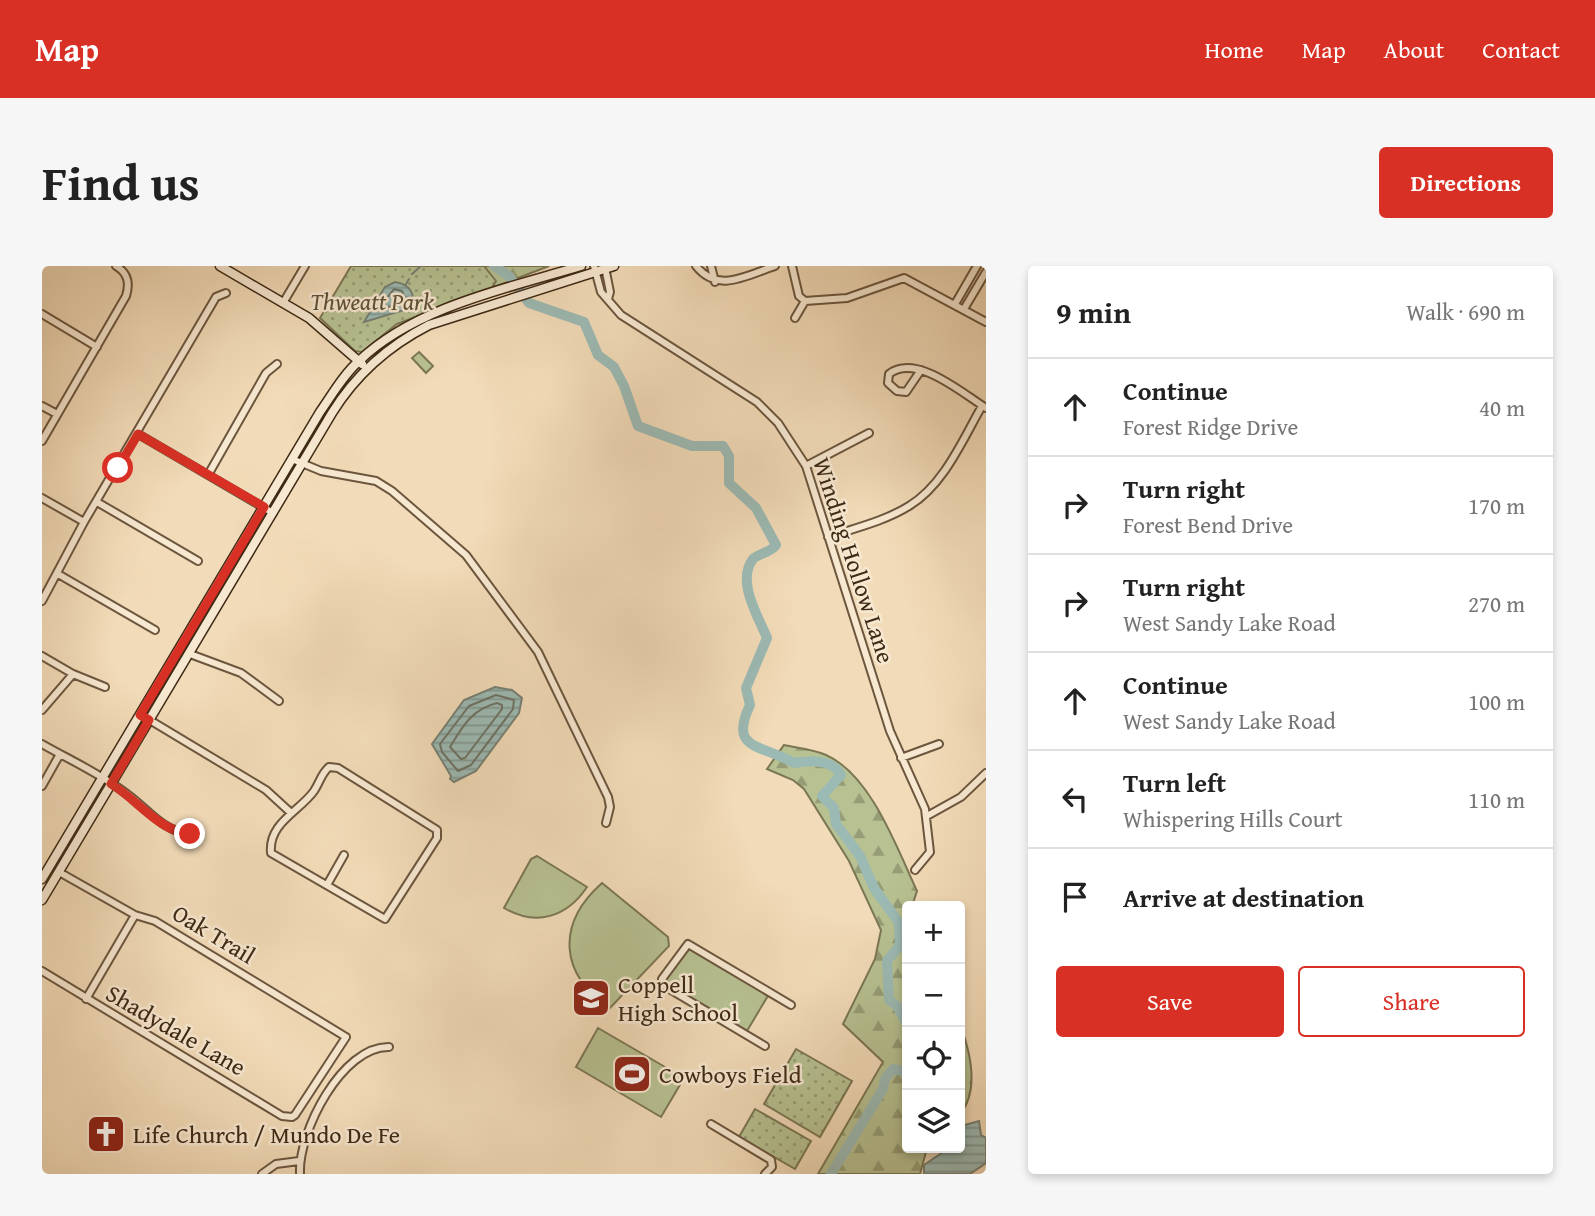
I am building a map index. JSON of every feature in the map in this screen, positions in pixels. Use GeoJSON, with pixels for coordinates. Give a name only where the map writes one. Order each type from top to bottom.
{"type":"FeatureCollection","features":[{"type":"Feature","properties":{"kind":"main road"},"geometry":{"type":"LineString","coordinates":[[220,266],[318,324],[367,368]]}},
{"type":"Feature","properties":{"kind":"main road"},"geometry":{"type":"LineString","coordinates":[[42,879],[292,459],[340,382],[358,361],[403,327],[581,266]]}},
{"type":"Feature","properties":{"kind":"main road"},"geometry":{"type":"LineString","coordinates":[[42,900],[339,402],[367,368],[402,339],[429,325],[544,289],[595,269],[608,267]]}},
{"type":"Feature","properties":{"kind":"street"},"geometry":{"type":"LineString","coordinates":[[283,303],[305,266]]}},
{"type":"Feature","properties":{"kind":"street"},"geometry":{"type":"LineString","coordinates":[[696,266],[703,275],[716,282],[729,282],[775,266]]}},
{"type":"Feature","properties":{"kind":"street"},"geometry":{"type":"LineString","coordinates":[[711,266],[716,282]]}},
{"type":"Feature","properties":{"kind":"street"},"geometry":{"type":"LineString","coordinates":[[792,266],[796,272],[799,296],[805,301],[848,298],[904,278],[986,322]]}},
{"type":"Feature","properties":{"kind":"street"},"geometry":{"type":"LineString","coordinates":[[955,304],[977,266]]}},
{"type":"Feature","properties":{"kind":"street"},"geometry":{"type":"LineString","coordinates":[[42,441],[128,288],[129,282],[119,267]]}},
{"type":"Feature","properties":{"kind":"street"},"geometry":{"type":"LineString","coordinates":[[608,267],[608,299]]}},
{"type":"Feature","properties":{"kind":"street","name":"Winding Hollow Lane"},"geometry":{"type":"LineString","coordinates":[[595,269],[601,292],[635,326],[757,402],[778,423],[806,466],[901,758],[927,816],[930,852],[915,870]]}},
{"type":"Feature","properties":{"kind":"street"},"geometry":{"type":"LineString","coordinates":[[964,309],[986,272]]}},
{"type":"Feature","properties":{"kind":"street"},"geometry":{"type":"LineString","coordinates":[[42,601],[84,522],[216,297],[226,293]]}},
{"type":"Feature","properties":{"kind":"street"},"geometry":{"type":"LineString","coordinates":[[795,318],[805,301]]}},
{"type":"Feature","properties":{"kind":"street"},"geometry":{"type":"LineString","coordinates":[[42,314],[97,347]]}},
{"type":"Feature","properties":{"kind":"street"},"geometry":{"type":"LineString","coordinates":[[208,475],[266,373],[277,364]]}},
{"type":"Feature","properties":{"kind":"street"},"geometry":{"type":"LineString","coordinates":[[828,537],[882,519],[918,500],[947,466],[984,407],[921,370],[900,367],[889,374],[888,383],[897,391],[906,392],[921,370]]}},
{"type":"Feature","properties":{"kind":"street"},"geometry":{"type":"LineString","coordinates":[[42,406],[57,414]]}},
{"type":"Feature","properties":{"kind":"street"},"geometry":{"type":"LineString","coordinates":[[806,466],[869,433]]}},
{"type":"Feature","properties":{"kind":"street"},"geometry":{"type":"LineString","coordinates":[[138,434],[273,513]]}},
{"type":"Feature","properties":{"kind":"street"},"geometry":{"type":"LineString","coordinates":[[292,459],[302,465],[376,481],[392,491],[466,555],[538,652],[608,797],[610,807],[606,823]]}},
{"type":"Feature","properties":{"kind":"street"},"geometry":{"type":"LineString","coordinates":[[42,498],[84,522]]}},
{"type":"Feature","properties":{"kind":"street"},"geometry":{"type":"LineString","coordinates":[[97,502],[198,561]]}},
{"type":"Feature","properties":{"kind":"street"},"geometry":{"type":"LineString","coordinates":[[58,574],[155,630]]}},
{"type":"Feature","properties":{"kind":"street"},"geometry":{"type":"LineString","coordinates":[[190,654],[241,673],[279,701]]}},
{"type":"Feature","properties":{"kind":"street"},"geometry":{"type":"LineString","coordinates":[[42,656],[73,674],[105,687]]}},
{"type":"Feature","properties":{"kind":"street"},"geometry":{"type":"LineString","coordinates":[[42,710],[73,674]]}},
{"type":"Feature","properties":{"kind":"street"},"geometry":{"type":"LineString","coordinates":[[140,715],[266,790],[290,812]]}},
{"type":"Feature","properties":{"kind":"street"},"geometry":{"type":"LineString","coordinates":[[42,744],[127,794],[156,820],[178,832],[190,834]]}},
{"type":"Feature","properties":{"kind":"street"},"geometry":{"type":"LineString","coordinates":[[901,758],[939,744]]}},
{"type":"Feature","properties":{"kind":"street"},"geometry":{"type":"LineString","coordinates":[[42,786],[60,754]]}},
{"type":"Feature","properties":{"kind":"street"},"geometry":{"type":"LineString","coordinates":[[328,767],[338,768],[437,830],[437,838],[385,919],[271,853],[270,844],[290,812],[314,791],[328,767]]}},
{"type":"Feature","properties":{"kind":"street"},"geometry":{"type":"LineString","coordinates":[[927,816],[961,797],[986,772]]}},
{"type":"Feature","properties":{"kind":"street"},"geometry":{"type":"LineString","coordinates":[[327,885],[344,855]]}},
{"type":"Feature","properties":{"kind":"street","name":"Oak Trail"},"geometry":{"type":"LineString","coordinates":[[59,872],[135,915],[155,921],[346,1037],[292,1118]]}},
{"type":"Feature","properties":{"kind":"street"},"geometry":{"type":"LineString","coordinates":[[86,999],[135,915]]}},
{"type":"Feature","properties":{"kind":"street"},"geometry":{"type":"LineString","coordinates":[[765,1046],[666,987],[662,978],[664,972],[688,944],[791,1005]]}},
{"type":"Feature","properties":{"kind":"street","name":"Shadydale Lane"},"geometry":{"type":"LineString","coordinates":[[42,971],[282,1116],[292,1118]]}},
{"type":"Feature","properties":{"kind":"street"},"geometry":{"type":"LineString","coordinates":[[300,1174],[299,1161],[310,1124],[352,1061],[373,1049],[389,1048]]}},
{"type":"Feature","properties":{"kind":"street"},"geometry":{"type":"LineString","coordinates":[[711,1124],[771,1160],[772,1167],[765,1174]]}},
{"type":"Feature","properties":{"kind":"street"},"geometry":{"type":"LineString","coordinates":[[262,1174],[276,1164],[299,1161]]}},
{"type":"Feature","properties":{"kind":"green space","name":"Thweatt Park"},"geometry":{"type":"Polygon","coordinates":[[[351,266],[484,266],[496,281],[492,288],[397,324],[362,352],[355,351],[320,318],[351,266]]]}},
{"type":"Feature","properties":{"kind":"green space"},"geometry":{"type":"Polygon","coordinates":[[[474,266],[549,266],[492,288],[474,266]]]}},
{"type":"Feature","properties":{"kind":"green space"},"geometry":{"type":"Polygon","coordinates":[[[419,352],[433,366],[426,373],[412,358],[419,352]]]}},
{"type":"Feature","properties":{"kind":"green space"},"geometry":{"type":"Polygon","coordinates":[[[784,745],[826,755],[842,765],[869,795],[881,814],[917,891],[914,901],[902,901],[902,1153],[926,1153],[920,1174],[818,1174],[883,1062],[843,1024],[875,959],[881,930],[849,861],[804,789],[793,780],[767,769],[784,745]]]}},
{"type":"Feature","properties":{"kind":"green space"},"geometry":{"type":"Polygon","coordinates":[[[537,856],[587,887],[570,906],[550,916],[539,918],[516,914],[504,908],[531,859],[537,856]]]}},
{"type":"Feature","properties":{"kind":"green space"},"geometry":{"type":"Polygon","coordinates":[[[602,883],[668,937],[669,946],[610,1008],[593,995],[581,980],[573,964],[570,948],[571,932],[577,915],[602,883]]]}},
{"type":"Feature","properties":{"kind":"green space"},"geometry":{"type":"Polygon","coordinates":[[[686,945],[769,994],[747,1031],[664,982],[686,945]]]}},
{"type":"Feature","properties":{"kind":"green space"},"geometry":{"type":"Polygon","coordinates":[[[598,1028],[684,1078],[661,1117],[576,1067],[598,1028]]]}},
{"type":"Feature","properties":{"kind":"green space"},"geometry":{"type":"Polygon","coordinates":[[[965,1040],[971,1070],[970,1094],[966,1104],[965,1040]]]}},
{"type":"Feature","properties":{"kind":"green space"},"geometry":{"type":"Polygon","coordinates":[[[796,1049],[852,1081],[820,1137],[764,1104],[796,1049]]]}},
{"type":"Feature","properties":{"kind":"green space"},"geometry":{"type":"Polygon","coordinates":[[[755,1109],[811,1141],[795,1169],[739,1137],[755,1109]]]}},
{"type":"Feature","properties":{"kind":"water"},"geometry":{"type":"Polygon","coordinates":[[[395,282],[410,290],[413,298],[411,308],[364,322],[385,287],[395,282]]]}},
{"type":"Feature","properties":{"kind":"water"},"geometry":{"type":"Polygon","coordinates":[[[495,687],[512,690],[522,698],[519,713],[476,771],[454,782],[432,744],[464,700],[495,687]]]}},
{"type":"Feature","properties":{"kind":"water"},"geometry":{"type":"Polygon","coordinates":[[[979,1121],[981,1135],[986,1138],[986,1163],[970,1174],[924,1174],[924,1165],[942,1153],[965,1153],[965,1125],[979,1121]]]}},
{"type":"Feature","properties":{"kind":"waterway"},"geometry":{"type":"LineString","coordinates":[[412,274],[421,266]]}},
{"type":"Feature","properties":{"kind":"waterway"},"geometry":{"type":"LineString","coordinates":[[494,266],[509,276],[529,303],[584,322],[598,355],[614,367],[624,386],[638,426],[692,446],[723,446],[729,456],[729,483],[756,508],[776,545],[753,559],[748,568],[750,599],[767,638],[746,688],[750,705],[743,731],[746,739],[760,748],[794,763],[826,763],[841,775],[822,796],[834,808],[836,824],[860,856],[874,888],[899,923],[900,945],[887,961],[889,1000],[897,1006],[902,1015]]}},
{"type":"Feature","properties":{"kind":"waterway"},"geometry":{"type":"LineString","coordinates":[[406,284],[409,279]]}},
{"type":"Feature","properties":{"kind":"waterway"},"geometry":{"type":"LineString","coordinates":[[831,1174],[883,1089],[885,1079],[893,1069],[902,1071]]}},
{"type":"Feature","properties":{"kind":"place","name":"Coppell High School"},"geometry":{"type":"Point","coordinates":[591,998]}},
{"type":"Feature","properties":{"kind":"place","name":"Cowboys Field"},"geometry":{"type":"Point","coordinates":[632,1074]}},
{"type":"Feature","properties":{"kind":"place","name":"Life Church / Mundo De Fe"},"geometry":{"type":"Point","coordinates":[106,1134]}},
{"type":"Feature","properties":{"kind":"route"},"geometry":{"type":"LineString","coordinates":[[118,468],[138,434],[264,507],[140,715],[149,720],[111,784],[135,800],[156,820],[178,832],[190,834]]}}]}
